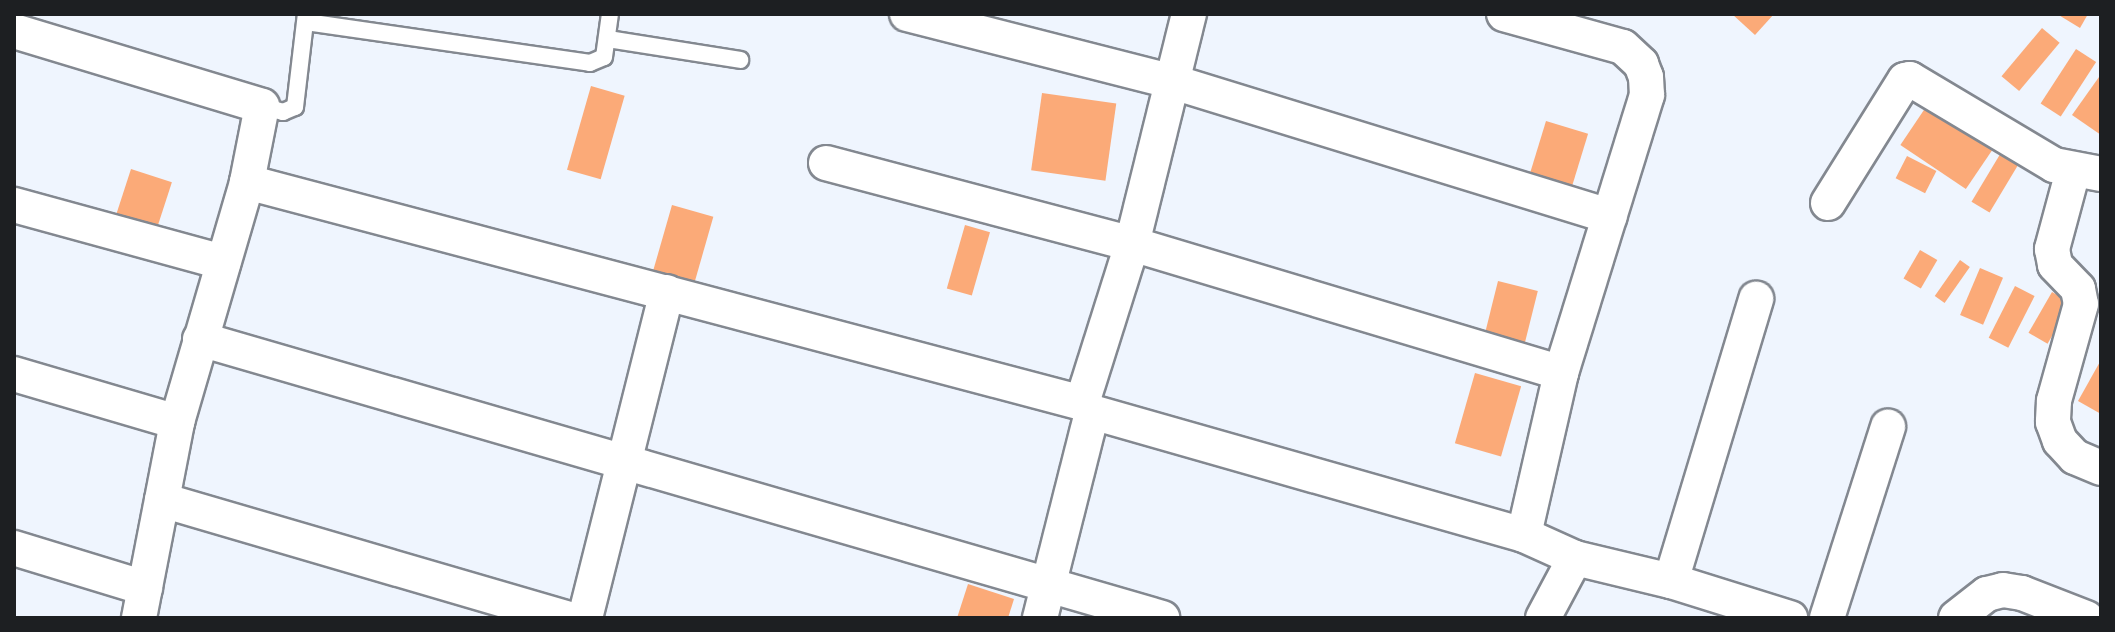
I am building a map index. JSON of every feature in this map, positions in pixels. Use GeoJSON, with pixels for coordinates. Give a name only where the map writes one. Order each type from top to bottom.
{"type":"FeatureCollection","features":[{"type":"Feature","properties":{"kind":"street"},"geometry":{"type":"LineString","coordinates":[[907,14],[1170,81],[1610,216]]}},
{"type":"Feature","properties":{"kind":"street"},"geometry":{"type":"LineString","coordinates":[[1044,602],[1087,408],[1132,244],[1189,14]]}},
{"type":"Feature","properties":{"kind":"street"},"geometry":{"type":"LineString","coordinates":[[1504,14],[1623,47],[1641,64],[1647,95],[1561,373],[1524,535]]}},
{"type":"Feature","properties":{"kind":"street"},"geometry":{"type":"LineString","coordinates":[[14,31],[262,106],[247,182],[177,422],[142,603],[14,548]]}},
{"type":"Feature","properties":{"kind":"street"},"geometry":{"type":"LineString","coordinates":[[1828,203],[1905,80],[1910,79],[2054,165],[2087,173],[2052,249],[2055,265],[2078,289],[2081,304],[2054,401],[2053,422],[2060,441],[2075,457],[2101,468]]}},
{"type":"Feature","properties":{"kind":"street"},"geometry":{"type":"LineString","coordinates":[[826,163],[1132,244],[1561,373]]}},
{"type":"Feature","properties":{"kind":"street"},"geometry":{"type":"LineString","coordinates":[[247,182],[667,292],[1087,408],[1524,535],[1575,558],[1671,581],[1790,618]]}},
{"type":"Feature","properties":{"kind":"street"},"geometry":{"type":"LineString","coordinates":[[14,205],[223,262]]}},
{"type":"Feature","properties":{"kind":"street"},"geometry":{"type":"LineString","coordinates":[[162,500],[565,617],[625,461],[667,292]]}},
{"type":"Feature","properties":{"kind":"street"},"geometry":{"type":"LineString","coordinates":[[1671,581],[1756,299]]}},
{"type":"Feature","properties":{"kind":"street"},"geometry":{"type":"LineString","coordinates":[[200,339],[625,461],[1044,602],[1162,618]]}},
{"type":"Feature","properties":{"kind":"street"},"geometry":{"type":"LineString","coordinates":[[14,374],[177,422]]}},
{"type":"Feature","properties":{"kind":"street"},"geometry":{"type":"LineString","coordinates":[[1827,618],[1888,427]]}},
{"type":"Feature","properties":{"kind":"street"},"geometry":{"type":"LineString","coordinates":[[1556,612],[1575,558]]}},
{"type":"Feature","properties":{"kind":"street"},"geometry":{"type":"LineString","coordinates":[[1956,618],[1987,594],[2003,590],[2022,593],[2086,618]]}},
{"type":"Feature","properties":{"kind":"lane"},"geometry":{"type":"LineString","coordinates":[[262,106],[283,112],[295,107],[306,18],[590,63],[604,57],[610,14]]}},
{"type":"Feature","properties":{"kind":"lane"},"geometry":{"type":"LineString","coordinates":[[608,39],[740,60]]}},
{"type":"Feature","properties":{"kind":"building"},"geometry":{"type":"Polygon","coordinates":[[[1732,14],[1774,14],[1755,35],[1732,14]]]}},
{"type":"Feature","properties":{"kind":"building"},"geometry":{"type":"Polygon","coordinates":[[[2057,14],[2088,14],[2080,28],[2057,14]]]}},
{"type":"Feature","properties":{"kind":"building"},"geometry":{"type":"Polygon","coordinates":[[[2042,28],[2060,43],[2019,91],[2002,76],[2042,28]]]}},
{"type":"Feature","properties":{"kind":"building"},"geometry":{"type":"Polygon","coordinates":[[[2076,49],[2096,62],[2061,117],[2041,104],[2076,49]]]}},
{"type":"Feature","properties":{"kind":"building"},"geometry":{"type":"Polygon","coordinates":[[[2101,78],[2101,135],[2072,115],[2101,78]]]}},
{"type":"Feature","properties":{"kind":"building"},"geometry":{"type":"Polygon","coordinates":[[[591,86],[625,96],[601,179],[567,170],[591,86]]]}},
{"type":"Feature","properties":{"kind":"building"},"geometry":{"type":"Polygon","coordinates":[[[1042,93],[1116,103],[1105,181],[1031,170],[1042,93]]]}},
{"type":"Feature","properties":{"kind":"building"},"geometry":{"type":"Polygon","coordinates":[[[1930,101],[1995,145],[1966,189],[1900,145],[1930,101]]]}},
{"type":"Feature","properties":{"kind":"building"},"geometry":{"type":"Polygon","coordinates":[[[1546,121],[1588,134],[1570,194],[1528,181],[1546,121]]]}},
{"type":"Feature","properties":{"kind":"building"},"geometry":{"type":"Polygon","coordinates":[[[2005,146],[2023,157],[1990,213],[1972,202],[2005,146]]]}},
{"type":"Feature","properties":{"kind":"building"},"geometry":{"type":"Polygon","coordinates":[[[1907,156],[1936,171],[1925,193],[1896,178],[1907,156]]]}},
{"type":"Feature","properties":{"kind":"building"},"geometry":{"type":"Polygon","coordinates":[[[131,169],[172,182],[155,236],[114,222],[131,169]]]}},
{"type":"Feature","properties":{"kind":"building"},"geometry":{"type":"Polygon","coordinates":[[[672,205],[713,217],[694,283],[653,271],[672,205]]]}},
{"type":"Feature","properties":{"kind":"building"},"geometry":{"type":"Polygon","coordinates":[[[965,225],[990,232],[972,296],[947,288],[965,225]]]}},
{"type":"Feature","properties":{"kind":"building"},"geometry":{"type":"Polygon","coordinates":[[[1920,250],[1937,260],[1921,289],[1904,279],[1920,250]]]}},
{"type":"Feature","properties":{"kind":"building"},"geometry":{"type":"Polygon","coordinates":[[[1960,260],[1970,267],[1945,303],[1935,296],[1960,260]]]}},
{"type":"Feature","properties":{"kind":"building"},"geometry":{"type":"Polygon","coordinates":[[[1980,268],[2003,278],[1983,325],[1960,315],[1980,268]]]}},
{"type":"Feature","properties":{"kind":"building"},"geometry":{"type":"Polygon","coordinates":[[[1498,281],[1538,291],[1523,352],[1483,342],[1498,281]]]}},
{"type":"Feature","properties":{"kind":"building"},"geometry":{"type":"Polygon","coordinates":[[[2015,286],[2035,296],[2008,348],[1989,338],[2015,286]]]}},
{"type":"Feature","properties":{"kind":"building"},"geometry":{"type":"Polygon","coordinates":[[[2052,292],[2071,303],[2048,344],[2028,333],[2052,292]]]}},
{"type":"Feature","properties":{"kind":"building"},"geometry":{"type":"Polygon","coordinates":[[[2101,360],[2101,414],[2078,401],[2101,360]]]}},
{"type":"Feature","properties":{"kind":"building"},"geometry":{"type":"Polygon","coordinates":[[[1475,373],[1521,386],[1501,456],[1455,443],[1475,373]]]}},
{"type":"Feature","properties":{"kind":"building"},"geometry":{"type":"Polygon","coordinates":[[[968,584],[1014,599],[1008,618],[957,618],[968,584]]]}}]}
